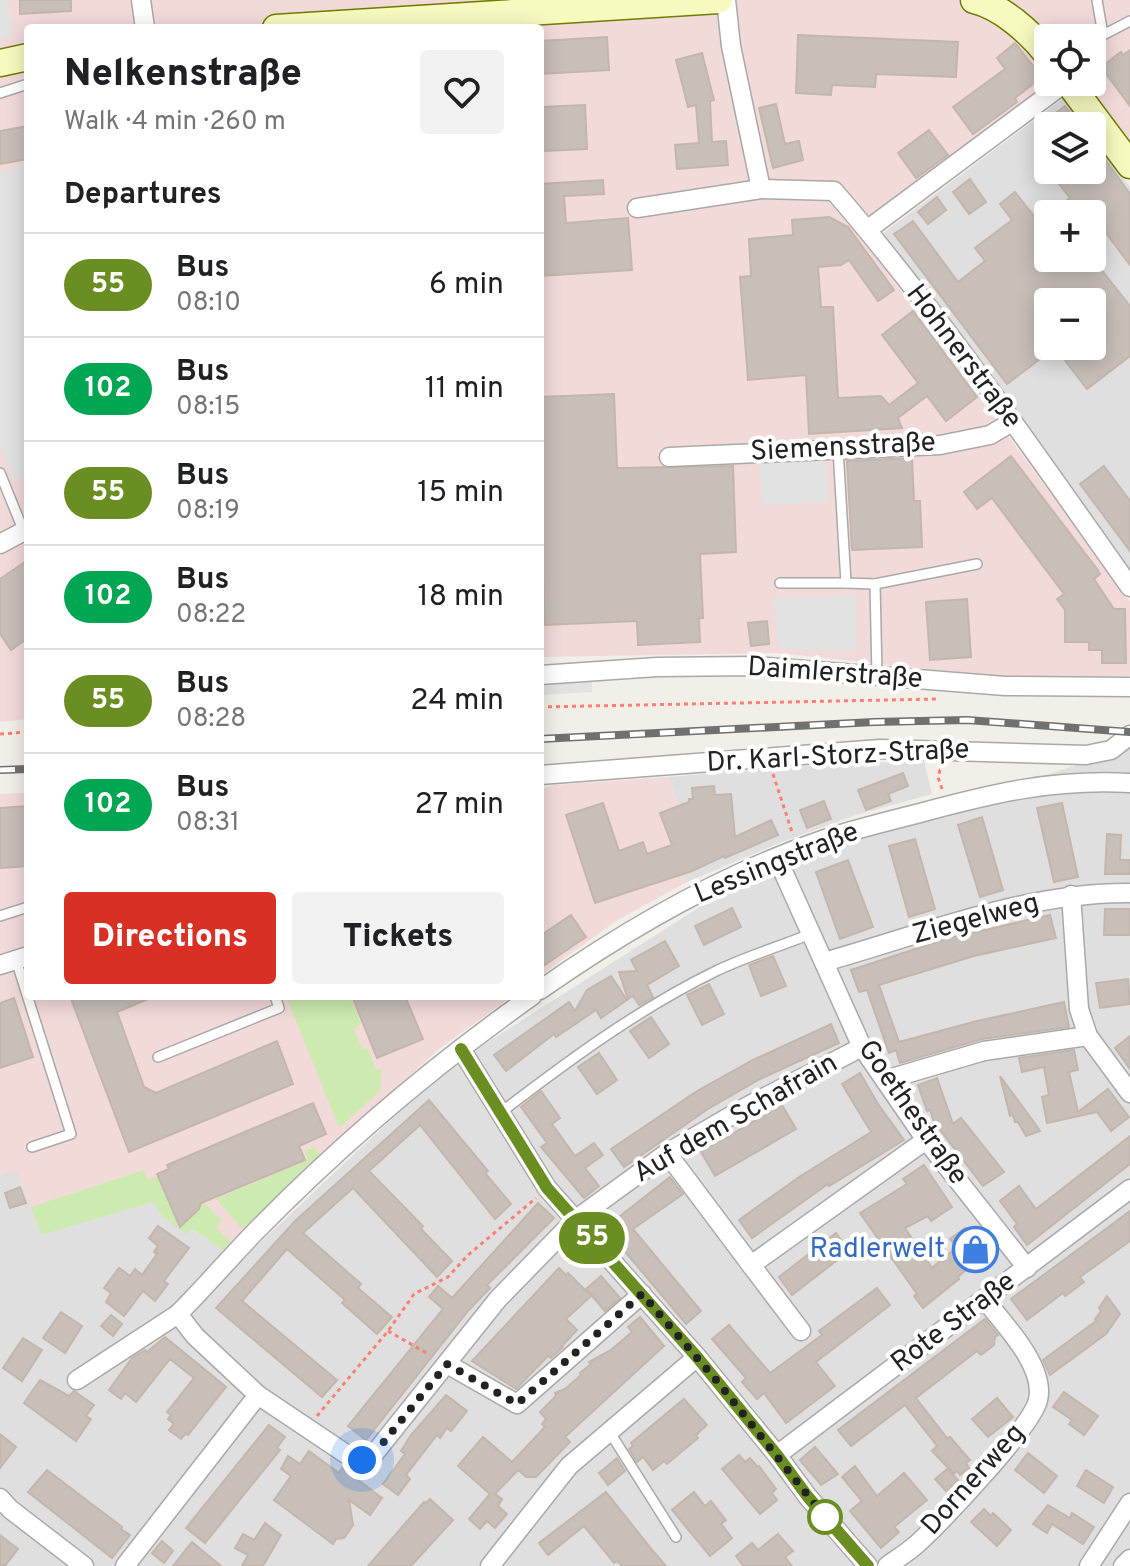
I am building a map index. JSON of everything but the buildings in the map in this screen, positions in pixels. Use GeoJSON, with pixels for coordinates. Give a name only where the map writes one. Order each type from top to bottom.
{"type":"FeatureCollection","features":[{"type":"Feature","properties":{"kind":"main road"},"geometry":{"type":"LineString","coordinates":[[339,24],[719,0]]}},
{"type":"Feature","properties":{"kind":"main road"},"geometry":{"type":"LineString","coordinates":[[974,0],[1014,21],[1034,41]]}},
{"type":"Feature","properties":{"kind":"main road"},"geometry":{"type":"LineString","coordinates":[[0,63],[24,58]]}},
{"type":"Feature","properties":{"kind":"main road"},"geometry":{"type":"LineString","coordinates":[[1078,96],[1130,165]]}},
{"type":"Feature","properties":{"kind":"street"},"geometry":{"type":"LineString","coordinates":[[141,0],[144,24]]}},
{"type":"Feature","properties":{"kind":"street"},"geometry":{"type":"LineString","coordinates":[[726,0],[731,46],[761,189]]}},
{"type":"Feature","properties":{"kind":"street"},"geometry":{"type":"LineString","coordinates":[[867,230],[1048,96]]}},
{"type":"Feature","properties":{"kind":"street","name":"Hohnerstraße"},"geometry":{"type":"LineString","coordinates":[[637,208],[761,189],[834,191],[1012,422],[1130,587]]}},
{"type":"Feature","properties":{"kind":"street","name":"Siemensstraße"},"geometry":{"type":"LineString","coordinates":[[669,457],[940,445],[990,435],[1012,422]]}},
{"type":"Feature","properties":{"kind":"street"},"geometry":{"type":"LineString","coordinates":[[0,544],[24,531]]}},
{"type":"Feature","properties":{"kind":"street","name":"Daimlerstraße"},"geometry":{"type":"LineString","coordinates":[[544,675],[657,667],[754,666],[1005,686],[1130,687]]}},
{"type":"Feature","properties":{"kind":"street","name":"Dr. Karl-Storz-Straße"},"geometry":{"type":"LineString","coordinates":[[544,775],[880,749],[1086,755],[1111,750],[1130,735]]}},
{"type":"Feature","properties":{"kind":"street","name":"Lessingstraße"},"geometry":{"type":"LineString","coordinates":[[544,987],[655,916],[777,858],[825,839],[1034,785],[1094,781],[1130,783]]}},
{"type":"Feature","properties":{"kind":"street","name":"Goethestraße"},"geometry":{"type":"LineString","coordinates":[[777,858],[862,1047],[926,1140],[1027,1268]]}},
{"type":"Feature","properties":{"kind":"street","name":"Ziegelweg"},"geometry":{"type":"LineString","coordinates":[[824,962],[1019,905],[1071,895],[1130,893]]}},
{"type":"Feature","properties":{"kind":"street"},"geometry":{"type":"LineString","coordinates":[[1071,895],[1079,1009],[1088,1036],[1130,1093]]}},
{"type":"Feature","properties":{"kind":"street"},"geometry":{"type":"LineString","coordinates":[[77,1380],[178,1314],[254,1233],[356,1137],[461,1049],[527,1000]]}},
{"type":"Feature","properties":{"kind":"street"},"geometry":{"type":"LineString","coordinates":[[885,1080],[984,1051],[1088,1036]]}},
{"type":"Feature","properties":{"kind":"street","name":"Auf dem Schafrain"},"geometry":{"type":"LineString","coordinates":[[307,1428],[346,1454],[362,1460],[374,1454],[498,1299],[575,1220],[667,1153],[746,1107],[862,1047]]}},
{"type":"Feature","properties":{"kind":"street"},"geometry":{"type":"LineString","coordinates":[[461,1049],[547,1188],[697,1357],[867,1566]]}},
{"type":"Feature","properties":{"kind":"street"},"geometry":{"type":"LineString","coordinates":[[751,1265],[926,1140]]}},
{"type":"Feature","properties":{"kind":"street"},"geometry":{"type":"LineString","coordinates":[[667,1153],[801,1331]]}},
{"type":"Feature","properties":{"kind":"street","name":"Rote Straße"},"geometry":{"type":"LineString","coordinates":[[777,1455],[1130,1189]]}},
{"type":"Feature","properties":{"kind":"street"},"geometry":{"type":"LineString","coordinates":[[447,1364],[517,1404],[642,1294]]}},
{"type":"Feature","properties":{"kind":"street","name":"Dornerweg"},"geometry":{"type":"LineString","coordinates":[[887,1566],[916,1544],[978,1480],[1028,1420],[1039,1399],[1036,1374],[1018,1342],[985,1300]]}},
{"type":"Feature","properties":{"kind":"street"},"geometry":{"type":"LineString","coordinates":[[178,1314],[195,1336],[258,1395],[307,1428]]}},
{"type":"Feature","properties":{"kind":"street"},"geometry":{"type":"LineString","coordinates":[[490,1566],[569,1466],[697,1357]]}},
{"type":"Feature","properties":{"kind":"street"},"geometry":{"type":"LineString","coordinates":[[125,1566],[258,1395]]}},
{"type":"Feature","properties":{"kind":"street"},"geometry":{"type":"LineString","coordinates":[[0,1498],[84,1566]]}},
{"type":"Feature","properties":{"kind":"street"},"geometry":{"type":"LineString","coordinates":[[1089,1566],[1130,1503]]}},
{"type":"Feature","properties":{"kind":"street"},"geometry":{"type":"LineString","coordinates":[[1123,1566],[1130,1559]]}},
{"type":"Feature","properties":{"kind":"lane"},"geometry":{"type":"LineString","coordinates":[[1097,0],[1101,24]]}},
{"type":"Feature","properties":{"kind":"lane"},"geometry":{"type":"LineString","coordinates":[[1106,33],[1130,21]]}},
{"type":"Feature","properties":{"kind":"lane"},"geometry":{"type":"LineString","coordinates":[[0,93],[24,85]]}},
{"type":"Feature","properties":{"kind":"lane"},"geometry":{"type":"LineString","coordinates":[[838,449],[846,583]]}},
{"type":"Feature","properties":{"kind":"lane"},"geometry":{"type":"LineString","coordinates":[[0,473],[24,526]]}},
{"type":"Feature","properties":{"kind":"lane"},"geometry":{"type":"LineString","coordinates":[[780,583],[875,584],[977,564]]}},
{"type":"Feature","properties":{"kind":"lane"},"geometry":{"type":"LineString","coordinates":[[875,584],[877,676]]}},
{"type":"Feature","properties":{"kind":"lane"},"geometry":{"type":"LineString","coordinates":[[0,916],[24,908]]}},
{"type":"Feature","properties":{"kind":"lane"},"geometry":{"type":"LineString","coordinates":[[500,1113],[577,1054],[647,1010],[716,971],[813,933]]}},
{"type":"Feature","properties":{"kind":"lane"},"geometry":{"type":"LineString","coordinates":[[15,960],[24,988]]}},
{"type":"Feature","properties":{"kind":"lane"},"geometry":{"type":"LineString","coordinates":[[28,1000],[71,1134],[32,1147]]}},
{"type":"Feature","properties":{"kind":"lane"},"geometry":{"type":"LineString","coordinates":[[158,1057],[279,1008],[276,1000]]}},
{"type":"Feature","properties":{"kind":"lane"},"geometry":{"type":"LineString","coordinates":[[609,1431],[676,1537]]}},
{"type":"Feature","properties":{"kind":"path"},"geometry":{"type":"LineString","coordinates":[[544,707],[941,699]]}},
{"type":"Feature","properties":{"kind":"path"},"geometry":{"type":"LineString","coordinates":[[0,734],[24,732]]}},
{"type":"Feature","properties":{"kind":"path"},"geometry":{"type":"LineString","coordinates":[[947,790],[940,788],[938,777],[940,770],[953,769]]}},
{"type":"Feature","properties":{"kind":"path"},"geometry":{"type":"LineString","coordinates":[[773,773],[790,828]]}},
{"type":"Feature","properties":{"kind":"path"},"geometry":{"type":"LineString","coordinates":[[307,1428],[388,1331],[414,1294],[448,1277],[468,1255],[547,1188]]}},
{"type":"Feature","properties":{"kind":"path"},"geometry":{"type":"LineString","coordinates":[[388,1331],[447,1364]]}},
{"type":"Feature","properties":{"kind":"shaded area"},"geometry":{"type":"Polygon","coordinates":[[[0,0],[1130,0],[1130,148],[1091,96],[1106,96],[1106,24],[1034,24],[1034,93],[856,230],[1130,601],[1130,676],[994,676],[777,653],[544,657],[544,24],[24,24],[24,719],[0,722],[0,0]]]}},
{"type":"Feature","properties":{"kind":"shaded area"},"geometry":{"type":"Polygon","coordinates":[[[0,0],[8,0],[14,36],[0,39],[0,0]]]}},
{"type":"Feature","properties":{"kind":"shaded area"},"geometry":{"type":"Polygon","coordinates":[[[1064,98],[1074,112],[1045,112],[1064,98]]]}},
{"type":"Feature","properties":{"kind":"shaded area"},"geometry":{"type":"Polygon","coordinates":[[[1034,120],[1034,184],[1106,184],[1106,155],[1130,187],[1130,574],[879,236],[1034,120]]]}},
{"type":"Feature","properties":{"kind":"shaded area"},"geometry":{"type":"Polygon","coordinates":[[[24,164],[24,475],[14,481],[0,445],[0,172],[24,164]]]}},
{"type":"Feature","properties":{"kind":"shaded area"},"geometry":{"type":"Polygon","coordinates":[[[825,457],[829,501],[762,506],[759,462],[825,457]]]}},
{"type":"Feature","properties":{"kind":"shaded area"},"geometry":{"type":"Polygon","coordinates":[[[857,595],[856,651],[778,649],[773,598],[857,595]]]}},
{"type":"Feature","properties":{"kind":"shaded area"},"geometry":{"type":"Polygon","coordinates":[[[592,681],[592,692],[544,695],[544,684],[592,681]]]}},
{"type":"Feature","properties":{"kind":"shaded area"},"geometry":{"type":"Polygon","coordinates":[[[1130,727],[1130,1566],[0,1566],[0,1175],[15,1169],[142,1204],[153,1202],[186,1234],[190,1229],[207,1238],[234,1267],[444,1070],[709,901],[801,854],[1086,762],[1130,727]]]}},
{"type":"Feature","properties":{"kind":"shaded area"},"geometry":{"type":"Polygon","coordinates":[[[924,761],[932,794],[856,815],[687,882],[677,858],[693,844],[668,777],[798,766],[924,761]]]}},
{"type":"Feature","properties":{"kind":"shaded area"},"geometry":{"type":"Polygon","coordinates":[[[668,777],[693,844],[677,858],[687,882],[616,921],[544,973],[544,788],[668,777]]]}},
{"type":"Feature","properties":{"kind":"shaded area"},"geometry":{"type":"Polygon","coordinates":[[[24,793],[24,1000],[506,1000],[439,1049],[222,1251],[191,1229],[186,1234],[161,1215],[153,1202],[41,1235],[16,1170],[0,1175],[0,794],[24,793]]]}},
{"type":"Feature","properties":{"kind":"green space"},"geometry":{"type":"Polygon","coordinates":[[[288,1000],[352,1000],[361,1024],[354,1028],[362,1049],[368,1048],[376,1070],[381,1069],[380,1091],[339,1128],[288,1000]]]}},
{"type":"Feature","properties":{"kind":"green space"},"geometry":{"type":"Polygon","coordinates":[[[314,1147],[321,1156],[242,1229],[216,1199],[308,1160],[305,1151],[314,1147]]]}},
{"type":"Feature","properties":{"kind":"green space"},"geometry":{"type":"Polygon","coordinates":[[[144,1170],[148,1180],[156,1176],[174,1214],[192,1215],[202,1201],[222,1220],[216,1228],[231,1242],[222,1251],[191,1229],[186,1234],[161,1215],[153,1202],[41,1235],[31,1207],[144,1170]]]}},
{"type":"Feature","properties":{"kind":"railway"},"geometry":{"type":"LineString","coordinates":[[544,739],[967,720],[1130,732]]}},
{"type":"Feature","properties":{"kind":"railway"},"geometry":{"type":"LineString","coordinates":[[0,770],[24,769]]}},
{"type":"Feature","properties":{"kind":"bus line","name":"55"},"geometry":{"type":"LineString","coordinates":[[461,1049],[547,1188],[697,1357],[808,1497],[868,1566]]}},
{"type":"Feature","properties":{"kind":"place","name":"Radlerwelt"},"geometry":{"type":"Point","coordinates":[976,1250]}},
{"type":"Feature","properties":{"kind":"route"},"geometry":{"type":"LineString","coordinates":[[362,1460],[374,1454],[447,1364],[517,1404],[642,1294],[717,1381],[825,1517]]}}]}
